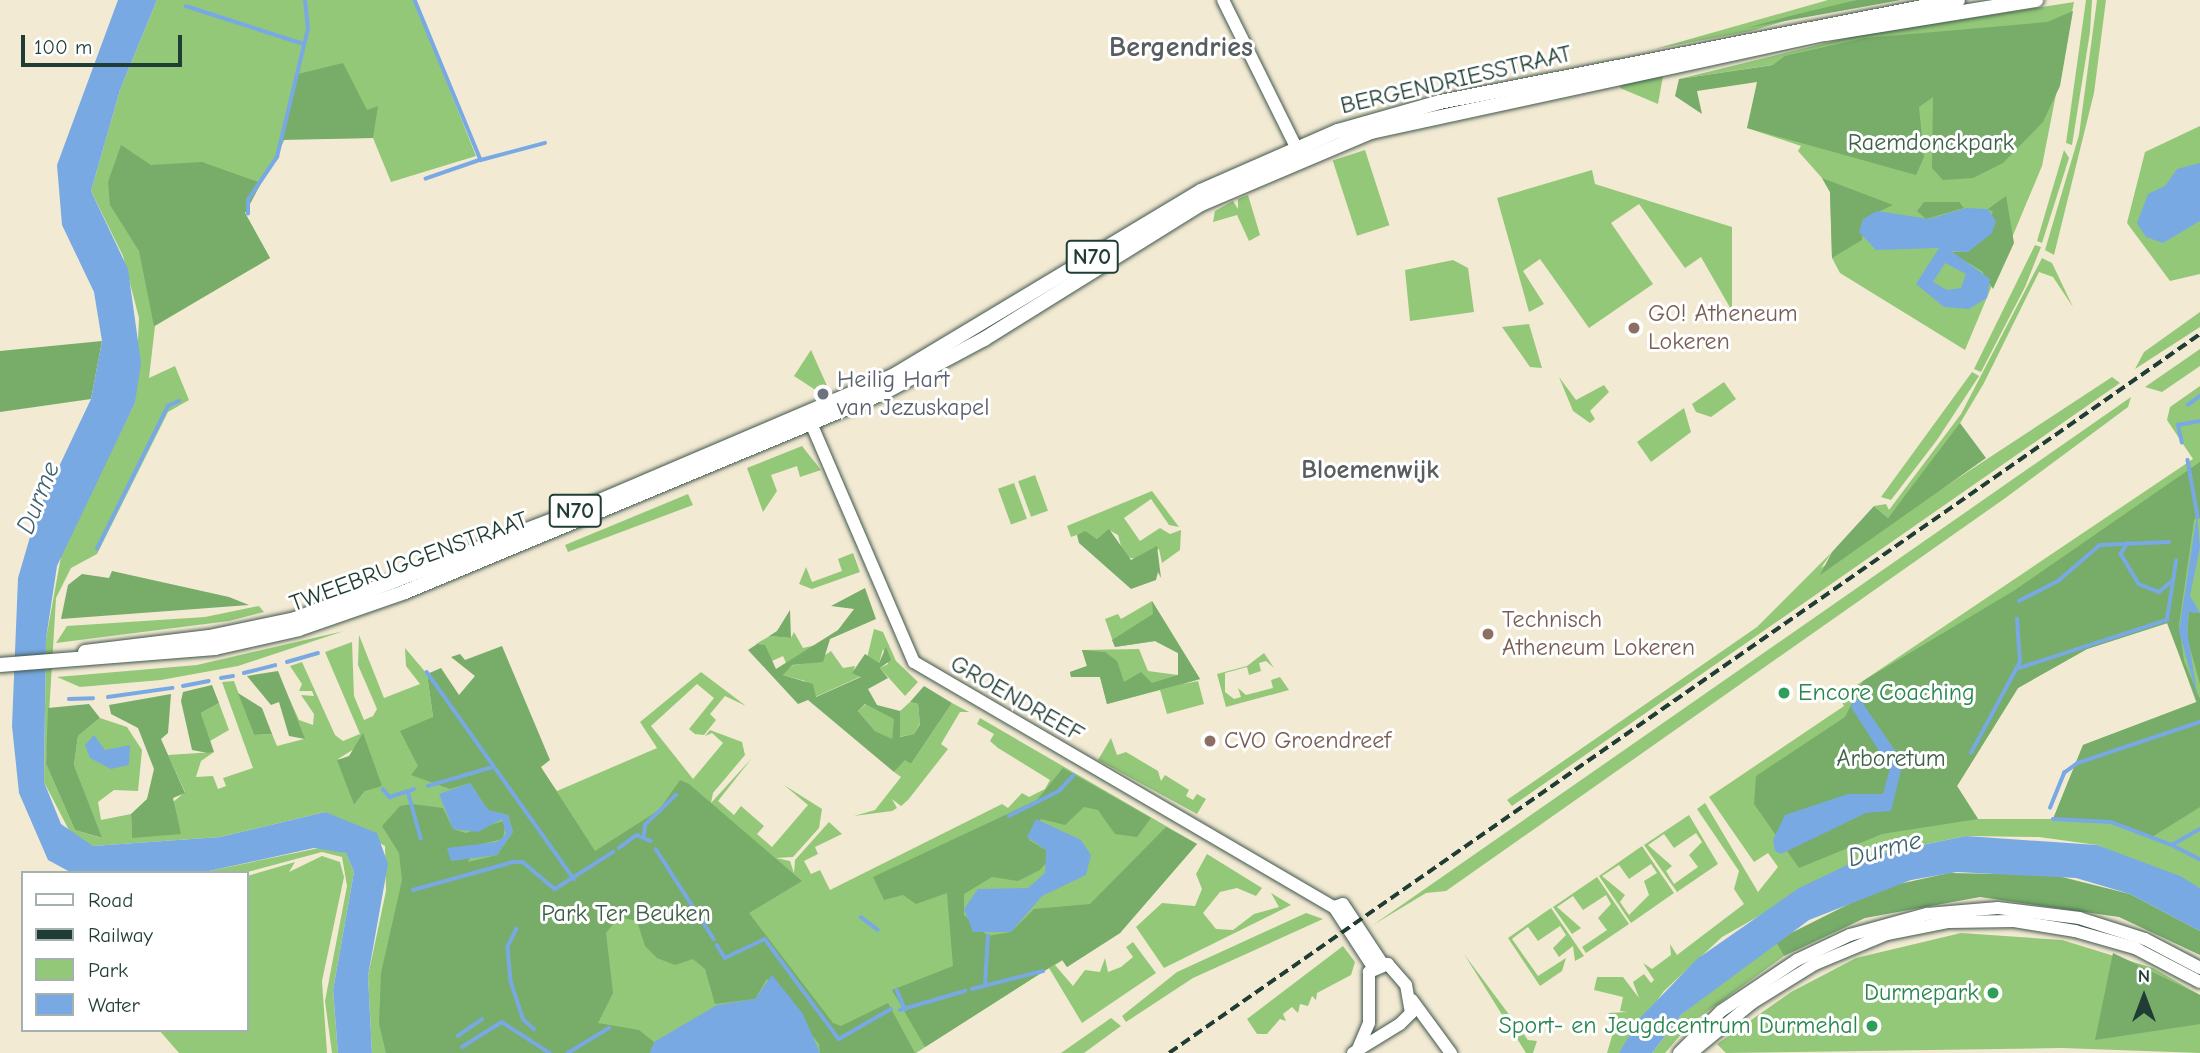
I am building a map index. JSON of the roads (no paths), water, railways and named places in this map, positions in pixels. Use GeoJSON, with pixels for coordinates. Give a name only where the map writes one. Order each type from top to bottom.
{"type":"FeatureCollection","features":[{"type":"Feature","properties":{"kind":"main road","name":"BERGENDRIESSTRAAT"},"geometry":{"type":"LineString","coordinates":[[810,419],[935,354],[1201,191],[1299,152],[1440,102],[1958,0]]}},
{"type":"Feature","properties":{"kind":"main road","name":"BERGENDRIESSTRAAT"},"geometry":{"type":"LineString","coordinates":[[1299,152],[1421,118],[1859,28],[2036,0]]}},
{"type":"Feature","properties":{"kind":"main road","name":"TWEEBRUGGENSTRAAT"},"geometry":{"type":"LineString","coordinates":[[3,661],[56,658],[209,638],[342,604],[810,419]]}},
{"type":"Feature","properties":{"kind":"street"},"geometry":{"type":"LineString","coordinates":[[1223,0],[1299,152]]}},
{"type":"Feature","properties":{"kind":"street","name":"GROENDREEF"},"geometry":{"type":"LineString","coordinates":[[810,419],[914,662],[1339,906],[1378,965]]}},
{"type":"Feature","properties":{"kind":"street"},"geometry":{"type":"LineString","coordinates":[[1679,1053],[1721,1011],[1797,960],[1850,934],[1927,914],[1998,908],[2079,918],[2145,939],[2200,968]]}},
{"type":"Feature","properties":{"kind":"street"},"geometry":{"type":"LineString","coordinates":[[1691,1053],[1765,994],[1815,964],[1886,934],[1949,922],[2022,921],[2084,933],[2145,952],[2200,982]]}},
{"type":"Feature","properties":{"kind":"street"},"geometry":{"type":"LineString","coordinates":[[1355,1052],[1370,1008],[1367,977],[1378,965],[1397,970],[1412,1000],[1451,1053]]}},
{"type":"Feature","properties":{"kind":"street"},"geometry":{"type":"LineString","coordinates":[[1355,1052],[1400,1024],[1411,1013],[1412,1000]]}},
{"type":"Feature","properties":{"kind":"street"},"geometry":{"type":"LineString","coordinates":[[1370,1008],[1385,1025],[1400,1024]]}},
{"type":"Feature","properties":{"kind":"water"},"geometry":{"type":"Polygon","coordinates":[[[118,0],[157,0],[120,90],[91,191],[128,269],[141,363],[135,403],[57,566],[46,639],[44,782],[61,824],[93,846],[220,837],[325,812],[377,833],[388,864],[368,976],[372,1053],[338,1053],[333,990],[354,872],[346,853],[314,848],[209,871],[68,871],[48,860],[19,793],[12,726],[18,578],[37,513],[91,399],[102,341],[94,292],[62,225],[57,165],[118,0]]]}},
{"type":"Feature","properties":{"kind":"water"},"geometry":{"type":"Polygon","coordinates":[[[2200,163],[2200,221],[2163,243],[2146,237],[2137,223],[2148,194],[2165,186],[2177,169],[2200,163]]]}},
{"type":"Feature","properties":{"kind":"water"},"geometry":{"type":"Polygon","coordinates":[[[1966,208],[1988,209],[1996,221],[1992,233],[1968,252],[1951,251],[1990,279],[1987,298],[1969,309],[1944,307],[1916,284],[1939,248],[1876,250],[1859,232],[1863,219],[1877,211],[1929,219],[1966,208]],[[1945,263],[1933,282],[1947,290],[1961,288],[1966,274],[1945,263]]]}},
{"type":"Feature","properties":{"kind":"water"},"geometry":{"type":"Polygon","coordinates":[[[2197,514],[2200,547],[2190,596],[2200,613],[2189,612],[2187,630],[2198,700],[2179,631],[2197,514]]]}},
{"type":"Feature","properties":{"kind":"water"},"geometry":{"type":"Polygon","coordinates":[[[1854,699],[1861,701],[1903,762],[1891,811],[1866,813],[1781,854],[1775,851],[1773,840],[1785,815],[1848,794],[1883,794],[1890,768],[1851,707],[1854,699]]]}},
{"type":"Feature","properties":{"kind":"water"},"geometry":{"type":"Polygon","coordinates":[[[94,735],[105,750],[130,745],[129,765],[111,769],[90,758],[85,745],[94,735]]]}},
{"type":"Feature","properties":{"kind":"water"},"geometry":{"type":"Polygon","coordinates":[[[470,783],[488,810],[508,815],[513,832],[497,855],[451,861],[447,848],[497,842],[506,834],[502,819],[478,832],[453,829],[439,794],[470,783]]]}},
{"type":"Feature","properties":{"kind":"water"},"geometry":{"type":"Polygon","coordinates":[[[1036,819],[1081,840],[1091,855],[1086,875],[1042,896],[1011,932],[973,932],[964,909],[978,889],[1028,888],[1045,873],[1046,850],[1027,837],[1036,819]]]}},
{"type":"Feature","properties":{"kind":"water"},"geometry":{"type":"Polygon","coordinates":[[[1966,836],[2097,845],[2180,876],[2200,888],[2200,931],[2130,894],[2076,878],[1957,872],[1911,880],[1809,920],[1682,1014],[1652,1053],[1619,1053],[1640,1018],[1697,959],[1799,888],[1864,857],[1966,836]]]}},
{"type":"Feature","properties":{"kind":"water"},"geometry":{"type":"Polygon","coordinates":[[[772,975],[803,1014],[820,1053],[650,1053],[654,1042],[717,1005],[755,999],[772,975]]]}},
{"type":"Feature","properties":{"kind":"waterway"},"geometry":{"type":"LineString","coordinates":[[248,214],[248,200],[277,157],[308,29],[305,0]]}},
{"type":"Feature","properties":{"kind":"waterway"},"geometry":{"type":"LineString","coordinates":[[415,0],[481,160],[426,179]]}},
{"type":"Feature","properties":{"kind":"waterway"},"geometry":{"type":"LineString","coordinates":[[186,6],[304,44]]}},
{"type":"Feature","properties":{"kind":"waterway"},"geometry":{"type":"LineString","coordinates":[[481,160],[545,143]]}},
{"type":"Feature","properties":{"kind":"waterway"},"geometry":{"type":"LineString","coordinates":[[2188,405],[2200,396]]}},
{"type":"Feature","properties":{"kind":"waterway"},"geometry":{"type":"LineString","coordinates":[[97,549],[168,406],[179,401]]}},
{"type":"Feature","properties":{"kind":"waterway"},"geometry":{"type":"LineString","coordinates":[[2182,443],[2178,425],[2200,421]]}},
{"type":"Feature","properties":{"kind":"waterway"},"geometry":{"type":"LineString","coordinates":[[2188,460],[2198,517]]}},
{"type":"Feature","properties":{"kind":"waterway"},"geometry":{"type":"LineString","coordinates":[[2019,601],[2058,581],[2100,545],[2169,542]]}},
{"type":"Feature","properties":{"kind":"waterway"},"geometry":{"type":"LineString","coordinates":[[2128,543],[2121,554],[2139,584],[2159,592],[2171,582]]}},
{"type":"Feature","properties":{"kind":"waterway"},"geometry":{"type":"LineString","coordinates":[[2016,669],[2167,620],[2176,561]]}},
{"type":"Feature","properties":{"kind":"waterway"},"geometry":{"type":"LineString","coordinates":[[1971,753],[2020,662],[2017,619]]}},
{"type":"Feature","properties":{"kind":"waterway"},"geometry":{"type":"LineString","coordinates":[[287,662],[318,653]]}},
{"type":"Feature","properties":{"kind":"waterway"},"geometry":{"type":"LineString","coordinates":[[244,673],[275,665]]}},
{"type":"Feature","properties":{"kind":"waterway"},"geometry":{"type":"LineString","coordinates":[[427,672],[574,879]]}},
{"type":"Feature","properties":{"kind":"waterway"},"geometry":{"type":"LineString","coordinates":[[221,678],[233,676]]}},
{"type":"Feature","properties":{"kind":"waterway"},"geometry":{"type":"LineString","coordinates":[[183,686],[209,681]]}},
{"type":"Feature","properties":{"kind":"waterway"},"geometry":{"type":"LineString","coordinates":[[108,697],[172,688]]}},
{"type":"Feature","properties":{"kind":"waterway"},"geometry":{"type":"LineString","coordinates":[[69,699],[93,698]]}},
{"type":"Feature","properties":{"kind":"waterway"},"geometry":{"type":"LineString","coordinates":[[2050,808],[2064,773],[2078,763],[2200,722]]}},
{"type":"Feature","properties":{"kind":"waterway"},"geometry":{"type":"LineString","coordinates":[[428,786],[493,767]]}},
{"type":"Feature","properties":{"kind":"waterway"},"geometry":{"type":"LineString","coordinates":[[1009,816],[1059,791],[1073,776]]}},
{"type":"Feature","properties":{"kind":"waterway"},"geometry":{"type":"LineString","coordinates":[[383,789],[390,797],[414,789]]}},
{"type":"Feature","properties":{"kind":"waterway"},"geometry":{"type":"LineString","coordinates":[[408,791],[421,838]]}},
{"type":"Feature","properties":{"kind":"waterway"},"geometry":{"type":"LineString","coordinates":[[644,835],[645,825],[676,795]]}},
{"type":"Feature","properties":{"kind":"waterway"},"geometry":{"type":"LineString","coordinates":[[2053,819],[2111,822],[2172,845],[2200,829]]}},
{"type":"Feature","properties":{"kind":"waterway"},"geometry":{"type":"LineString","coordinates":[[619,848],[637,835],[651,841]]}},
{"type":"Feature","properties":{"kind":"waterway"},"geometry":{"type":"LineString","coordinates":[[2174,846],[2200,859]]}},
{"type":"Feature","properties":{"kind":"waterway"},"geometry":{"type":"LineString","coordinates":[[656,849],[714,939]]}},
{"type":"Feature","properties":{"kind":"waterway"},"geometry":{"type":"LineString","coordinates":[[413,890],[513,862],[523,862],[555,889],[613,852]]}},
{"type":"Feature","properties":{"kind":"waterway"},"geometry":{"type":"LineString","coordinates":[[861,917],[878,930]]}},
{"type":"Feature","properties":{"kind":"waterway"},"geometry":{"type":"LineString","coordinates":[[517,929],[508,947],[511,981],[523,1019],[534,1029]]}},
{"type":"Feature","properties":{"kind":"waterway"},"geometry":{"type":"LineString","coordinates":[[985,985],[988,936]]}},
{"type":"Feature","properties":{"kind":"waterway"},"geometry":{"type":"LineString","coordinates":[[717,945],[725,958],[765,939],[839,1039],[891,1009]]}},
{"type":"Feature","properties":{"kind":"waterway"},"geometry":{"type":"LineString","coordinates":[[972,989],[1043,971]]}},
{"type":"Feature","properties":{"kind":"waterway"},"geometry":{"type":"LineString","coordinates":[[897,990],[905,1009]]}},
{"type":"Feature","properties":{"kind":"waterway"},"geometry":{"type":"LineString","coordinates":[[900,1010],[965,991]]}},
{"type":"Feature","properties":{"kind":"waterway"},"geometry":{"type":"LineString","coordinates":[[458,1036],[482,1019]]}},
{"type":"Feature","properties":{"kind":"waterway"},"geometry":{"type":"LineString","coordinates":[[462,1047],[502,1022],[550,1053]]}},
{"type":"Feature","properties":{"kind":"waterway"},"geometry":{"type":"LineString","coordinates":[[568,1053],[609,1028]]}},
{"type":"Feature","properties":{"kind":"railway"},"geometry":{"type":"LineString","coordinates":[[1169,1053],[2200,334]]}},
{"type":"Feature","properties":{"kind":"place","name":"GO! Atheneum Lokeren"},"geometry":{"type":"Point","coordinates":[1634,328]}},
{"type":"Feature","properties":{"kind":"place","name":"Heilig Hart van Jezuskapel"},"geometry":{"type":"Point","coordinates":[823,394]}},
{"type":"Feature","properties":{"kind":"place","name":"Technisch Atheneum Lokeren"},"geometry":{"type":"Point","coordinates":[1488,634]}},
{"type":"Feature","properties":{"kind":"place","name":"Encore Coaching"},"geometry":{"type":"Point","coordinates":[1784,693]}},
{"type":"Feature","properties":{"kind":"place","name":"CVO Groendreef"},"geometry":{"type":"Point","coordinates":[1210,741]}},
{"type":"Feature","properties":{"kind":"place","name":"Durmepark"},"geometry":{"type":"Point","coordinates":[1993,993]}},
{"type":"Feature","properties":{"kind":"place","name":"Sport- en Jeugdcentrum Durmehal"},"geometry":{"type":"Point","coordinates":[1872,1026]}},
{"type":"Feature","properties":{"kind":"district","name":"Bergendries"},"geometry":{"type":"Point","coordinates":[1181,47]}},
{"type":"Feature","properties":{"kind":"district","name":"Bloemenwijk"},"geometry":{"type":"Point","coordinates":[1370,471]}},
{"type":"Feature","properties":{"kind":"park label","name":"Raemdonckpark"},"geometry":{"type":"Point","coordinates":[1931,143]}},
{"type":"Feature","properties":{"kind":"park label","name":"Arboretum"},"geometry":{"type":"Point","coordinates":[1891,759]}},
{"type":"Feature","properties":{"kind":"park label","name":"Park Ter Beuken"},"geometry":{"type":"Point","coordinates":[626,914]}},
{"type":"Feature","properties":{"kind":"water label","name":"Durme"},"geometry":{"type":"Point","coordinates":[39,498]}},
{"type":"Feature","properties":{"kind":"water label","name":"Durme"},"geometry":{"type":"Point","coordinates":[1885,850]}}]}
